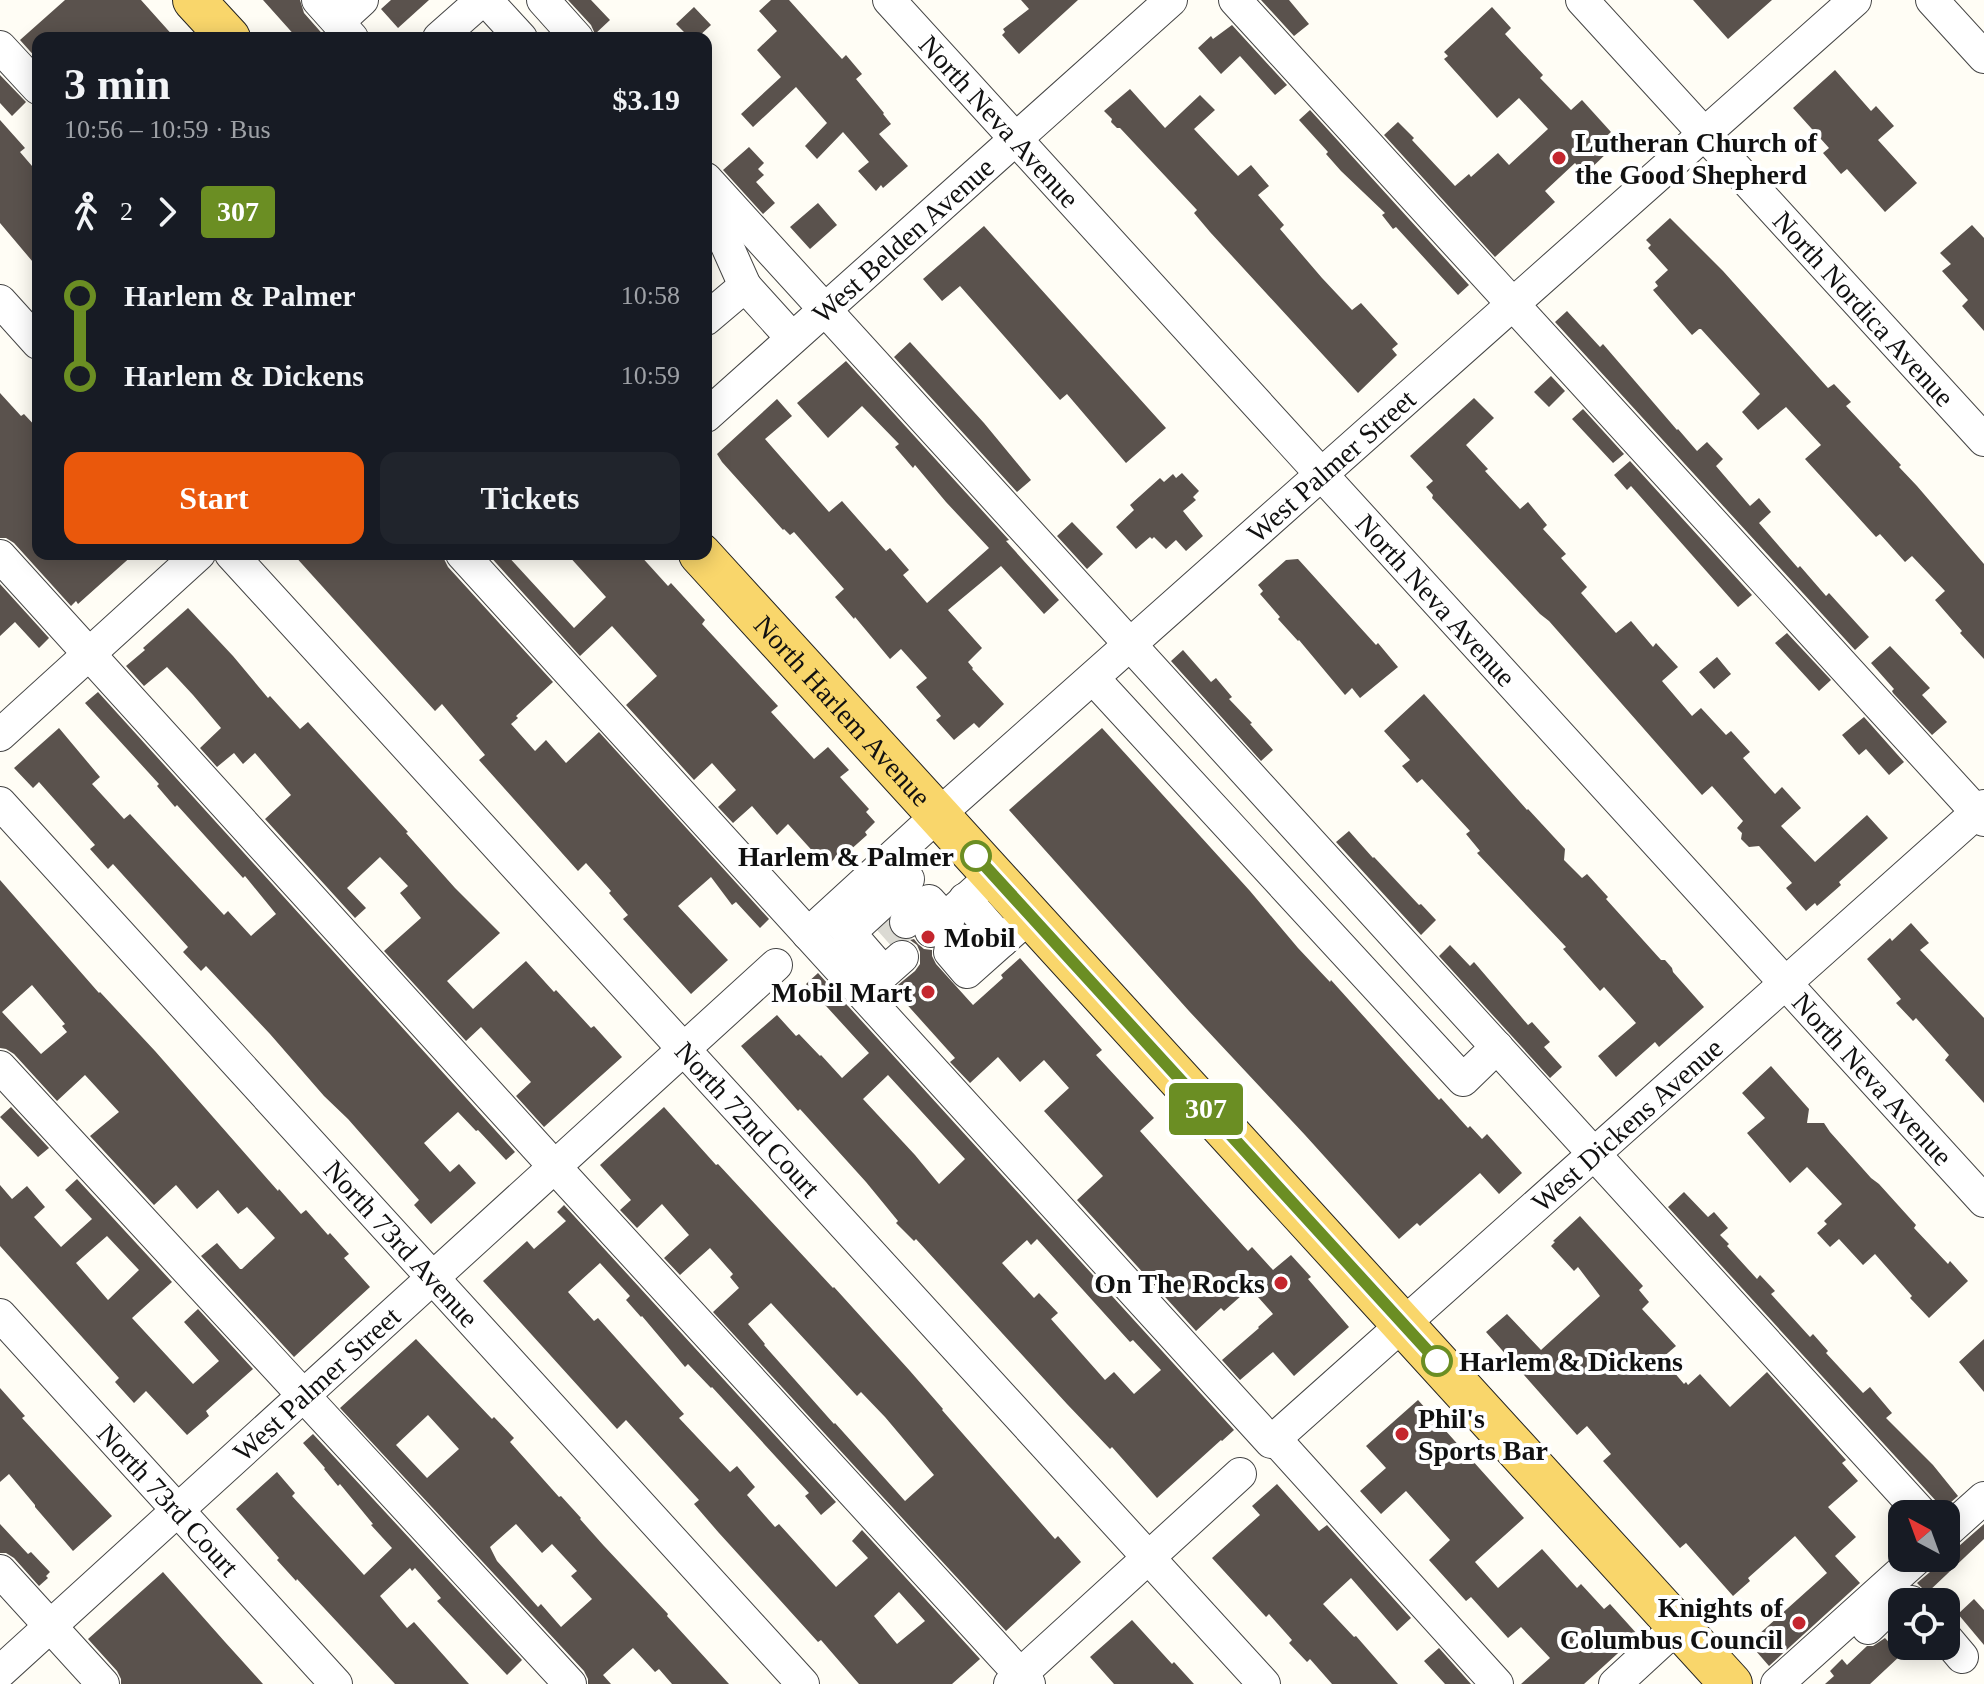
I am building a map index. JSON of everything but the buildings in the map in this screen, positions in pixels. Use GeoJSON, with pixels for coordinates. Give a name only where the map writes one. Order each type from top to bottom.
{"type":"FeatureCollection","features":[{"type":"Feature","properties":{"kind":"main road"},"geometry":{"type":"LineString","coordinates":[[194,0],[223,32]]}},
{"type":"Feature","properties":{"kind":"main road","name":"North Harlem Avenue"},"geometry":{"type":"LineString","coordinates":[[705,560],[938,815],[925,924],[1403,1325],[1731,1684]]}},
{"type":"Feature","properties":{"kind":"street"},"geometry":{"type":"LineString","coordinates":[[336,20],[362,0]]}},
{"type":"Feature","properties":{"kind":"street"},"geometry":{"type":"LineString","coordinates":[[446,32],[484,0],[515,32]]}},
{"type":"Feature","properties":{"kind":"street"},"geometry":{"type":"LineString","coordinates":[[543,0],[572,32]]}},
{"type":"Feature","properties":{"kind":"street","name":"West Belden Avenue"},"geometry":{"type":"LineString","coordinates":[[712,411],[1171,0]]}},
{"type":"Feature","properties":{"kind":"street"},"geometry":{"type":"LineString","coordinates":[[1235,0],[1982,813]]}},
{"type":"Feature","properties":{"kind":"street","name":"North Nordica Avenue"},"geometry":{"type":"LineString","coordinates":[[1582,0],[1984,440]]}},
{"type":"Feature","properties":{"kind":"street","name":"West Palmer Street"},"geometry":{"type":"LineString","coordinates":[[925,924],[938,815],[1855,0]]}},
{"type":"Feature","properties":{"kind":"street"},"geometry":{"type":"LineString","coordinates":[[1932,0],[1984,57]]}},
{"type":"Feature","properties":{"kind":"street","name":"North Neva Avenue"},"geometry":{"type":"LineString","coordinates":[[896,2],[1015,138],[1984,1201]]}},
{"type":"Feature","properties":{"kind":"street"},"geometry":{"type":"LineString","coordinates":[[0,47],[32,82]]}},
{"type":"Feature","properties":{"kind":"street"},"geometry":{"type":"LineString","coordinates":[[712,186],[1909,1500]]}},
{"type":"Feature","properties":{"kind":"street"},"geometry":{"type":"LineString","coordinates":[[712,222],[720,230],[745,286],[792,338]]}},
{"type":"Feature","properties":{"kind":"street"},"geometry":{"type":"LineString","coordinates":[[712,314],[745,286]]}},
{"type":"Feature","properties":{"kind":"street"},"geometry":{"type":"LineString","coordinates":[[0,301],[32,336]]}},
{"type":"Feature","properties":{"kind":"street"},"geometry":{"type":"LineString","coordinates":[[0,556],[1020,1681],[1240,1474]]}},
{"type":"Feature","properties":{"kind":"street"},"geometry":{"type":"LineString","coordinates":[[0,735],[192,560]]}},
{"type":"Feature","properties":{"kind":"street","name":"North 72nd Court"},"geometry":{"type":"LineString","coordinates":[[236,560],[1264,1684]]}},
{"type":"Feature","properties":{"kind":"street"},"geometry":{"type":"LineString","coordinates":[[470,560],[925,924],[1273,1441],[1497,1684]]}},
{"type":"Feature","properties":{"kind":"street"},"geometry":{"type":"LineString","coordinates":[[1093,678],[1463,1080],[1497,1047]]}},
{"type":"Feature","properties":{"kind":"street","name":"North 73rd Avenue"},"geometry":{"type":"LineString","coordinates":[[0,803],[803,1684]]}},
{"type":"Feature","properties":{"kind":"street","name":"West Dickens Avenue"},"geometry":{"type":"LineString","coordinates":[[1273,1441],[1785,983],[1982,813]]}},
{"type":"Feature","properties":{"kind":"street","name":"West Palmer Street"},"geometry":{"type":"LineString","coordinates":[[0,1672],[776,965]]}},
{"type":"Feature","properties":{"kind":"street"},"geometry":{"type":"LineString","coordinates":[[0,1067],[570,1684]]}},
{"type":"Feature","properties":{"kind":"street","name":"North 73rd Court"},"geometry":{"type":"LineString","coordinates":[[0,1315],[336,1684]]}},
{"type":"Feature","properties":{"kind":"street"},"geometry":{"type":"LineString","coordinates":[[1960,1519],[1984,1498]]}},
{"type":"Feature","properties":{"kind":"street"},"geometry":{"type":"LineString","coordinates":[[0,1571],[103,1684]]}},
{"type":"Feature","properties":{"kind":"street"},"geometry":{"type":"LineString","coordinates":[[1777,1684],[1901,1572]]}},
{"type":"Feature","properties":{"kind":"street"},"geometry":{"type":"LineString","coordinates":[[1807,1684],[1888,1610]]}},
{"type":"Feature","properties":{"kind":"street"},"geometry":{"type":"LineString","coordinates":[[1615,1684],[1678,1626]]}},
{"type":"Feature","properties":{"kind":"tunnel"},"geometry":{"type":"LineString","coordinates":[[886,940],[906,922]]}},
{"type":"Feature","properties":{"kind":"tunnel"},"geometry":{"type":"LineString","coordinates":[[948,922],[964,941]]}},
{"type":"Feature","properties":{"kind":"bus line","name":"307"},"geometry":{"type":"LineString","coordinates":[[976,856],[1437,1361]]}},
{"type":"Feature","properties":{"kind":"place","name":"Lutheran Church of the Good Shepherd"},"geometry":{"type":"Point","coordinates":[1559,158]}},
{"type":"Feature","properties":{"kind":"place","name":"Harlem & Palmer"},"geometry":{"type":"Point","coordinates":[976,856]}},
{"type":"Feature","properties":{"kind":"place","name":"Mobil"},"geometry":{"type":"Point","coordinates":[928,937]}},
{"type":"Feature","properties":{"kind":"place","name":"Mobil Mart"},"geometry":{"type":"Point","coordinates":[928,992]}},
{"type":"Feature","properties":{"kind":"place","name":"On The Rocks"},"geometry":{"type":"Point","coordinates":[1281,1283]}},
{"type":"Feature","properties":{"kind":"place","name":"Harlem & Dickens"},"geometry":{"type":"Point","coordinates":[1437,1361]}},
{"type":"Feature","properties":{"kind":"place","name":"Phil's Sports Bar"},"geometry":{"type":"Point","coordinates":[1402,1434]}},
{"type":"Feature","properties":{"kind":"place","name":"Knights of Columbus Council"},"geometry":{"type":"Point","coordinates":[1799,1623]}}]}
